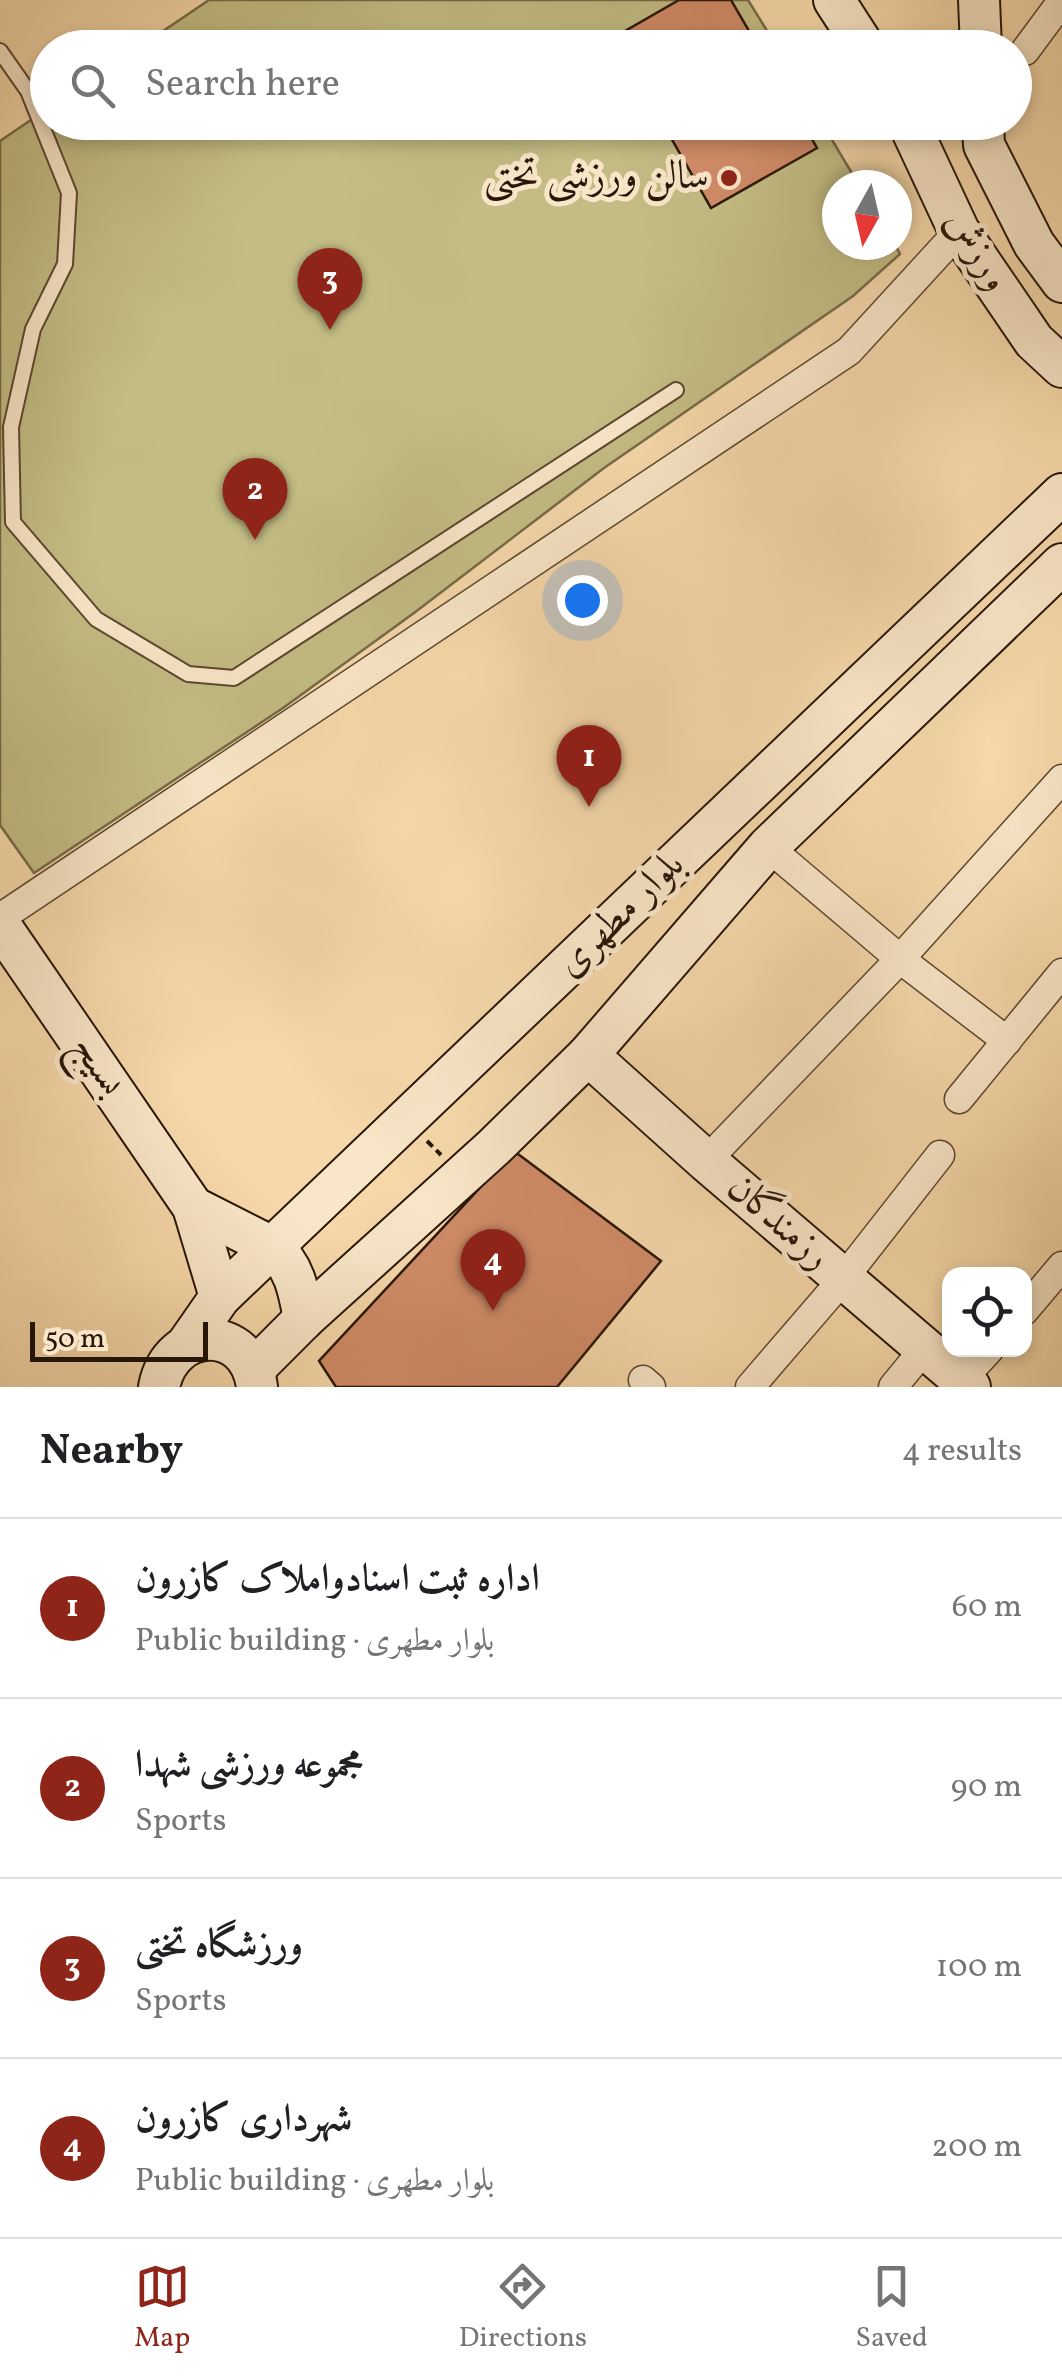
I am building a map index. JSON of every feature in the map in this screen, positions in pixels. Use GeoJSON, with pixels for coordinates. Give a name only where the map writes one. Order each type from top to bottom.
{"type":"FeatureCollection","features":[{"type":"Feature","properties":{"kind":"main road"},"geometry":{"type":"LineString","coordinates":[[834,0],[853,30]]}},
{"type":"Feature","properties":{"kind":"main road"},"geometry":{"type":"LineString","coordinates":[[978,0],[980,30]]}},
{"type":"Feature","properties":{"kind":"main road"},"geometry":{"type":"LineString","coordinates":[[981,140],[1034,244],[1062,282]]}},
{"type":"Feature","properties":{"kind":"main road","name":"ورزش"},"geometry":{"type":"LineString","coordinates":[[931,142],[959,230],[1034,341],[1062,367]]}},
{"type":"Feature","properties":{"kind":"main road","name":"بلوار مطهری"},"geometry":{"type":"LineString","coordinates":[[163,1372],[220,1297],[1062,494]]}},
{"type":"Feature","properties":{"kind":"main road","name":"بلوار مطهری"},"geometry":{"type":"LineString","coordinates":[[257,1382],[304,1319],[588,1055],[768,847],[1062,564]]}},
{"type":"Feature","properties":{"kind":"main road","name":"بسیج"},"geometry":{"type":"LineString","coordinates":[[0,922],[193,1207],[220,1297]]}},
{"type":"Feature","properties":{"kind":"main road","name":"رزمندگان"},"geometry":{"type":"LineString","coordinates":[[588,1055],[966,1383]]}},
{"type":"Feature","properties":{"kind":"main road","name":"بسیج"},"geometry":{"type":"LineString","coordinates":[[193,1207],[272,1248]]}},
{"type":"Feature","properties":{"kind":"main road"},"geometry":{"type":"LineString","coordinates":[[272,1248],[292,1270],[304,1319]]}},
{"type":"Feature","properties":{"kind":"main road"},"geometry":{"type":"LineString","coordinates":[[163,1372],[214,1340],[226,1343],[247,1359],[257,1382]]}},
{"type":"Feature","properties":{"kind":"street"},"geometry":{"type":"LineString","coordinates":[[1032,42],[1062,1]]}},
{"type":"Feature","properties":{"kind":"street"},"geometry":{"type":"LineString","coordinates":[[0,922],[849,351],[959,230]]}},
{"type":"Feature","properties":{"kind":"street"},"geometry":{"type":"LineString","coordinates":[[706,1161],[900,958],[1062,779]]}},
{"type":"Feature","properties":{"kind":"street"},"geometry":{"type":"LineString","coordinates":[[768,847],[900,958],[1006,1040]]}},
{"type":"Feature","properties":{"kind":"street"},"geometry":{"type":"LineString","coordinates":[[959,1099],[1062,973]]}},
{"type":"Feature","properties":{"kind":"street"},"geometry":{"type":"LineString","coordinates":[[750,1387],[843,1279],[940,1154]]}},
{"type":"Feature","properties":{"kind":"street"},"geometry":{"type":"LineString","coordinates":[[1032,1302],[1062,1266]]}},
{"type":"Feature","properties":{"kind":"street"},"geometry":{"type":"LineString","coordinates":[[893,1387],[924,1348]]}},
{"type":"Feature","properties":{"kind":"street"},"geometry":{"type":"LineString","coordinates":[[966,1383],[984,1357]]}},
{"type":"Feature","properties":{"kind":"lane"},"geometry":{"type":"LineString","coordinates":[[0,51],[30,95]]}},
{"type":"Feature","properties":{"kind":"lane"},"geometry":{"type":"LineString","coordinates":[[48,140],[69,193],[66,264],[33,330],[10,426],[13,522],[96,619],[188,674],[234,678],[676,390]]}},
{"type":"Feature","properties":{"kind":"path"},"geometry":{"type":"LineString","coordinates":[[406,1120],[462,1176]]}},
{"type":"Feature","properties":{"kind":"shaded area"},"geometry":{"type":"Polygon","coordinates":[[[209,0],[748,0],[767,30],[165,30],[209,0]]]}},
{"type":"Feature","properties":{"kind":"shaded area"},"geometry":{"type":"Polygon","coordinates":[[[30,121],[30,140],[832,140],[850,170],[822,170],[822,260],[893,260],[853,296],[604,468],[283,708],[34,873],[0,825],[0,141],[30,121]]]}},
{"type":"Feature","properties":{"kind":"building"},"geometry":{"type":"Polygon","coordinates":[[[679,0],[731,0],[748,30],[627,30],[679,0]]]}},
{"type":"Feature","properties":{"kind":"building","name":"سالن ورزشی تختی"},"geometry":{"type":"Polygon","coordinates":[[[672,140],[812,140],[817,148],[711,208],[672,140]]]}},
{"type":"Feature","properties":{"kind":"building"},"geometry":{"type":"Polygon","coordinates":[[[514,1151],[661,1261],[557,1387],[336,1387],[319,1361],[514,1151]]]}},
{"type":"Feature","properties":{"kind":"place","name":"سالن ورزشی تختی"},"geometry":{"type":"Point","coordinates":[729,178]}},
{"type":"Feature","properties":{"kind":"place","name":"ورزشگاه تختی"},"geometry":{"type":"Point","coordinates":[330,330]}},
{"type":"Feature","properties":{"kind":"place","name":"مجموعه ورزشی شهدا"},"geometry":{"type":"Point","coordinates":[255,540]}},
{"type":"Feature","properties":{"kind":"place","name":"اداره ثبت اسنادواملاک کازرون"},"geometry":{"type":"Point","coordinates":[589,807]}},
{"type":"Feature","properties":{"kind":"place","name":"شهرداری کازرون"},"geometry":{"type":"Point","coordinates":[493,1311]}}]}
